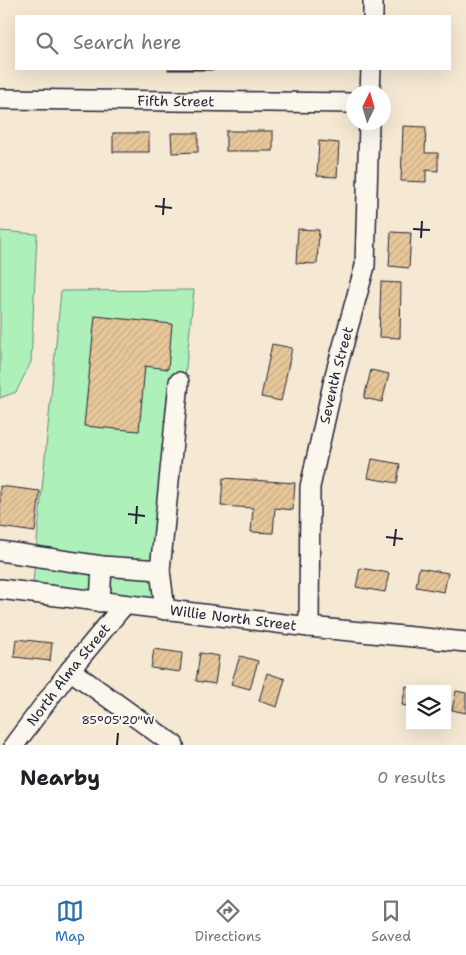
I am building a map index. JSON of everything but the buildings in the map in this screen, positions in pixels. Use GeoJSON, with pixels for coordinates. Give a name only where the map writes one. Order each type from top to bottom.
{"type":"FeatureCollection","features":[{"type":"Feature","properties":{"kind":"street"},"geometry":{"type":"LineString","coordinates":[[373,15],[374,0]]}},
{"type":"Feature","properties":{"kind":"street"},"geometry":{"type":"LineString","coordinates":[[370,85],[371,70]]}},
{"type":"Feature","properties":{"kind":"street","name":"Fifth Street"},"geometry":{"type":"LineString","coordinates":[[0,98],[346,103]]}},
{"type":"Feature","properties":{"kind":"street","name":"Seventh Street"},"geometry":{"type":"LineString","coordinates":[[309,627],[310,487],[335,375],[365,266],[369,130]]}},
{"type":"Feature","properties":{"kind":"street"},"geometry":{"type":"LineString","coordinates":[[165,610],[160,570],[179,382]]}},
{"type":"Feature","properties":{"kind":"street"},"geometry":{"type":"LineString","coordinates":[[0,551],[102,566],[160,570]]}},
{"type":"Feature","properties":{"kind":"street"},"geometry":{"type":"LineString","coordinates":[[100,602],[102,566]]}},
{"type":"Feature","properties":{"kind":"street","name":"Willie North Street"},"geometry":{"type":"LineString","coordinates":[[0,589],[309,627],[466,642]]}},
{"type":"Feature","properties":{"kind":"street","name":"North Alma Street"},"geometry":{"type":"LineString","coordinates":[[14,745],[70,670],[124,605]]}},
{"type":"Feature","properties":{"kind":"street"},"geometry":{"type":"LineString","coordinates":[[70,670],[174,745]]}},
{"type":"Feature","properties":{"kind":"green space"},"geometry":{"type":"Polygon","coordinates":[[[0,231],[37,234],[31,362],[16,392],[0,398],[0,231]]]}},
{"type":"Feature","properties":{"kind":"green space"},"geometry":{"type":"Polygon","coordinates":[[[194,290],[161,609],[32,593],[61,291],[194,290]]]}}]}
